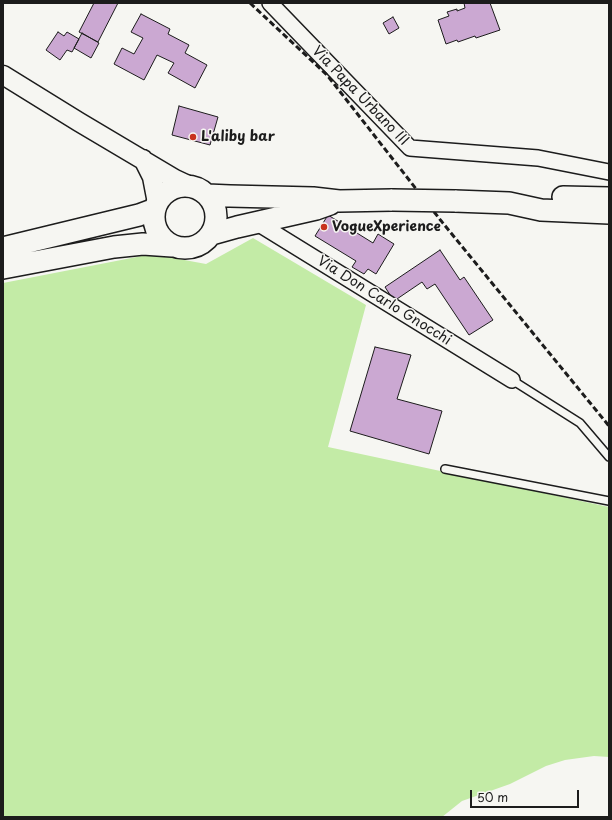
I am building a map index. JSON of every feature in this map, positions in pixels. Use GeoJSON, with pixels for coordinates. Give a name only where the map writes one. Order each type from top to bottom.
{"type":"FeatureCollection","features":[{"type":"Feature","properties":{"kind":"main road"},"geometry":{"type":"LineString","coordinates":[[3,248],[139,215],[156,206],[164,195],[170,190],[180,186],[230,196],[313,198],[339,201],[392,200],[509,203],[541,210],[609,213]]}},
{"type":"Feature","properties":{"kind":"main road"},"geometry":{"type":"LineString","coordinates":[[3,268],[114,247],[152,244],[178,248],[191,248],[202,244],[212,234],[217,220],[215,207],[198,190]]}},
{"type":"Feature","properties":{"kind":"main road"},"geometry":{"type":"LineString","coordinates":[[509,203],[537,197],[609,198]]}},
{"type":"Feature","properties":{"kind":"main road"},"geometry":{"type":"LineString","coordinates":[[212,234],[237,226],[316,209],[339,201]]}},
{"type":"Feature","properties":{"kind":"main road"},"geometry":{"type":"LineString","coordinates":[[156,206],[154,220],[158,233],[167,243],[172,246]]}},
{"type":"Feature","properties":{"kind":"street","name":"Via Papa Urbano III"},"geometry":{"type":"LineString","coordinates":[[270,3],[410,148],[538,158],[609,172]]}},
{"type":"Feature","properties":{"kind":"street"},"geometry":{"type":"LineString","coordinates":[[3,74],[79,122],[175,179],[198,190]]}},
{"type":"Feature","properties":{"kind":"street"},"geometry":{"type":"LineString","coordinates":[[143,159],[152,177],[156,206]]}},
{"type":"Feature","properties":{"kind":"street","name":"Via Don Carlo Gnocchi"},"geometry":{"type":"LineString","coordinates":[[256,222],[512,380]]}},
{"type":"Feature","properties":{"kind":"lane"},"geometry":{"type":"LineString","coordinates":[[512,380],[580,423],[609,457]]}},
{"type":"Feature","properties":{"kind":"lane"},"geometry":{"type":"LineString","coordinates":[[445,469],[609,501]]}},
{"type":"Feature","properties":{"kind":"green space"},"geometry":{"type":"Polygon","coordinates":[[[253,238],[366,305],[328,447],[609,507],[609,757],[594,756],[565,760],[546,766],[510,784],[462,801],[442,817],[3,817],[3,283],[152,254],[206,264],[253,238]]]}},
{"type":"Feature","properties":{"kind":"building"},"geometry":{"type":"Polygon","coordinates":[[[94,3],[118,3],[98,42],[79,32],[94,3]]]}},
{"type":"Feature","properties":{"kind":"building"},"geometry":{"type":"Polygon","coordinates":[[[464,3],[490,3],[500,30],[476,38],[475,36],[458,42],[457,40],[446,44],[438,20],[449,16],[447,12],[465,8],[464,3]]]}},
{"type":"Feature","properties":{"kind":"building"},"geometry":{"type":"Polygon","coordinates":[[[141,14],[170,29],[168,34],[189,45],[185,53],[207,65],[195,88],[168,73],[174,63],[157,55],[144,80],[114,64],[122,48],[134,54],[143,38],[131,32],[141,14]]]}},
{"type":"Feature","properties":{"kind":"building"},"geometry":{"type":"Polygon","coordinates":[[[393,17],[399,28],[389,34],[383,23],[393,17]]]}},
{"type":"Feature","properties":{"kind":"building"},"geometry":{"type":"Polygon","coordinates":[[[58,32],[64,36],[67,32],[79,39],[72,52],[67,50],[60,60],[46,50],[58,32]]]}},
{"type":"Feature","properties":{"kind":"building"},"geometry":{"type":"Polygon","coordinates":[[[82,33],[99,43],[91,58],[74,48],[82,33]]]}},
{"type":"Feature","properties":{"kind":"building"},"geometry":{"type":"Polygon","coordinates":[[[179,106],[218,117],[210,145],[172,135],[179,106]]]}},
{"type":"Feature","properties":{"kind":"building"},"geometry":{"type":"Polygon","coordinates":[[[328,215],[373,243],[378,234],[394,244],[376,274],[368,269],[364,274],[352,267],[356,261],[315,236],[328,215]]]}},
{"type":"Feature","properties":{"kind":"building"},"geometry":{"type":"Polygon","coordinates":[[[440,250],[460,280],[464,277],[493,320],[469,335],[435,284],[427,289],[422,282],[394,301],[385,287],[440,250]]]}},
{"type":"Feature","properties":{"kind":"building"},"geometry":{"type":"Polygon","coordinates":[[[375,347],[411,355],[397,399],[442,411],[429,454],[350,431],[375,347]]]}},
{"type":"Feature","properties":{"kind":"railway"},"geometry":{"type":"LineString","coordinates":[[250,3],[327,75],[442,222],[609,426]]}},
{"type":"Feature","properties":{"kind":"place","name":"L'aliby bar"},"geometry":{"type":"Point","coordinates":[193,137]}},
{"type":"Feature","properties":{"kind":"place","name":"VogueXperience"},"geometry":{"type":"Point","coordinates":[324,227]}}]}
